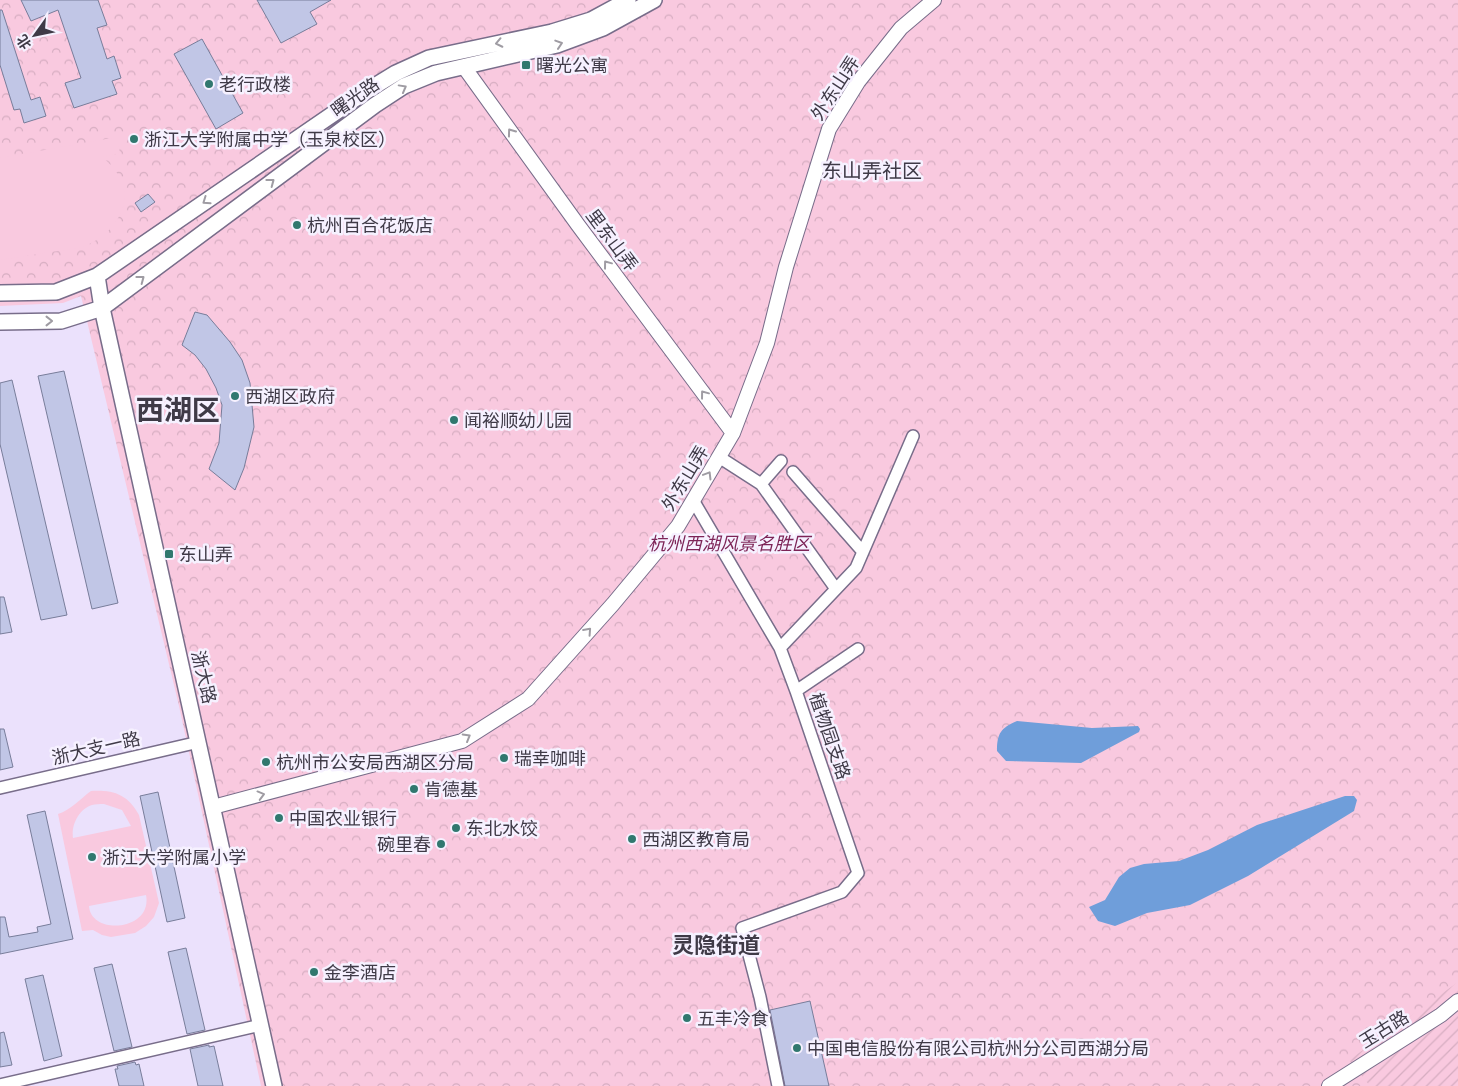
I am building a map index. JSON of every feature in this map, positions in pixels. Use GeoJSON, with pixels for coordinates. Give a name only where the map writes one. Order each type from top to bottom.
{"type":"FeatureCollection","features":[{"type":"Feature","properties":{"kind":"main road","name":"曙光路"},"geometry":{"type":"LineString","coordinates":[[0,293],[56,292],[97,276],[396,72],[429,58],[552,32],[591,20],[628,0]]}},
{"type":"Feature","properties":{"kind":"main road","name":"曙光路"},"geometry":{"type":"LineString","coordinates":[[0,322],[61,321],[102,308],[375,105],[404,86],[436,72],[557,45],[603,28],[654,0]]}},
{"type":"Feature","properties":{"kind":"main road","name":"浙大路"},"geometry":{"type":"LineString","coordinates":[[97,276],[102,308],[214,807],[274,1086]]}},
{"type":"Feature","properties":{"kind":"street","name":"外东山弄"},"geometry":{"type":"LineString","coordinates":[[214,807],[462,741],[528,699],[613,604],[672,533],[733,433],[767,343],[786,266],[829,129],[858,82],[895,35],[934,0]]}},
{"type":"Feature","properties":{"kind":"street","name":"里东山弄"},"geometry":{"type":"LineString","coordinates":[[464,67],[578,225],[733,433]]}},
{"type":"Feature","properties":{"kind":"street"},"geometry":{"type":"LineString","coordinates":[[780,648],[856,568],[913,436]]}},
{"type":"Feature","properties":{"kind":"street"},"geometry":{"type":"LineString","coordinates":[[718,458],[762,484],[836,589]]}},
{"type":"Feature","properties":{"kind":"street"},"geometry":{"type":"LineString","coordinates":[[762,484],[781,462]]}},
{"type":"Feature","properties":{"kind":"street"},"geometry":{"type":"LineString","coordinates":[[793,472],[863,552]]}},
{"type":"Feature","properties":{"kind":"street","name":"植物园支路"},"geometry":{"type":"LineString","coordinates":[[693,500],[780,648],[858,874],[842,892],[742,928],[760,997],[778,1086]]}},
{"type":"Feature","properties":{"kind":"street"},"geometry":{"type":"LineString","coordinates":[[796,690],[858,649]]}},
{"type":"Feature","properties":{"kind":"street","name":"浙大支一路"},"geometry":{"type":"LineString","coordinates":[[0,788],[199,742]]}},
{"type":"Feature","properties":{"kind":"street","name":"玉古路"},"geometry":{"type":"LineString","coordinates":[[1329,1086],[1441,1015],[1458,1001]]}},
{"type":"Feature","properties":{"kind":"street"},"geometry":{"type":"LineString","coordinates":[[0,1085],[261,1025]]}},
{"type":"Feature","properties":{"kind":"green space","name":"杭州西湖风景名胜区"},"geometry":{"type":"Polygon","coordinates":[[[0,0],[1458,0],[1458,1086],[261,1086],[179,706],[81,296],[63,303],[0,306],[0,0]]]}},
{"type":"Feature","properties":{"kind":"green space"},"geometry":{"type":"Polygon","coordinates":[[[117,137],[120,153],[102,157],[120,177],[125,196],[119,217],[109,230],[97,240],[81,247],[0,260],[0,158],[117,137]]]}},
{"type":"Feature","properties":{"kind":"green space"},"geometry":{"type":"Polygon","coordinates":[[[91,791],[107,791],[125,798],[139,815],[159,903],[154,917],[146,926],[135,933],[111,937],[93,930],[82,931],[58,814],[71,807],[91,791]],[[104,804],[92,805],[83,810],[73,828],[73,838],[131,826],[122,810],[104,804]],[[146,895],[89,906],[92,916],[100,922],[110,925],[121,925],[132,922],[140,916],[146,907],[146,895]]]}},
{"type":"Feature","properties":{"kind":"green space"},"geometry":{"type":"Polygon","coordinates":[[[1458,982],[1458,1086],[1370,1086],[1349,1060],[1458,982]]]}},
{"type":"Feature","properties":{"kind":"water"},"geometry":{"type":"Polygon","coordinates":[[[1017,721],[1092,728],[1138,726],[1140,729],[1139,732],[1081,763],[1006,761],[997,751],[999,735],[1007,726],[1017,721]]]}},
{"type":"Feature","properties":{"kind":"water"},"geometry":{"type":"Polygon","coordinates":[[[1345,796],[1354,796],[1357,800],[1354,811],[1248,876],[1190,905],[1147,913],[1115,926],[1098,921],[1089,907],[1105,900],[1119,877],[1130,868],[1144,864],[1179,861],[1208,850],[1257,825],[1345,796]]]}},
{"type":"Feature","properties":{"kind":"building"},"geometry":{"type":"Polygon","coordinates":[[[21,0],[98,0],[107,25],[97,28],[107,59],[114,56],[121,78],[112,81],[117,94],[74,108],[65,83],[81,78],[58,10],[31,21],[21,0]]]}},
{"type":"Feature","properties":{"kind":"building"},"geometry":{"type":"Polygon","coordinates":[[[257,0],[331,0],[310,12],[317,24],[281,43],[257,0]]]}},
{"type":"Feature","properties":{"kind":"building"},"geometry":{"type":"Polygon","coordinates":[[[0,10],[2,10],[31,100],[40,97],[46,116],[24,123],[20,109],[14,110],[0,65],[0,10]]]}},
{"type":"Feature","properties":{"kind":"building","name":"老行政楼"},"geometry":{"type":"Polygon","coordinates":[[[202,39],[243,113],[216,129],[174,54],[202,39]]]}},
{"type":"Feature","properties":{"kind":"building"},"geometry":{"type":"Polygon","coordinates":[[[148,194],[155,202],[141,212],[135,203],[148,194]]]}},
{"type":"Feature","properties":{"kind":"building","name":"西湖区政府"},"geometry":{"type":"Polygon","coordinates":[[[195,312],[207,315],[230,342],[242,360],[250,383],[254,427],[244,468],[235,490],[209,469],[219,443],[222,405],[206,369],[195,355],[182,345],[195,312]]]}},
{"type":"Feature","properties":{"kind":"building"},"geometry":{"type":"Polygon","coordinates":[[[64,371],[118,603],[92,609],[38,376],[64,371]]]}},
{"type":"Feature","properties":{"kind":"building"},"geometry":{"type":"Polygon","coordinates":[[[12,380],[67,615],[41,620],[0,444],[0,383],[12,380]]]}},
{"type":"Feature","properties":{"kind":"building"},"geometry":{"type":"Polygon","coordinates":[[[0,597],[4,597],[12,632],[0,634],[0,597]]]}},
{"type":"Feature","properties":{"kind":"building"},"geometry":{"type":"Polygon","coordinates":[[[0,729],[4,729],[13,767],[0,770],[0,729]]]}},
{"type":"Feature","properties":{"kind":"building"},"geometry":{"type":"Polygon","coordinates":[[[158,792],[185,918],[167,922],[140,796],[158,792]]]}},
{"type":"Feature","properties":{"kind":"building"},"geometry":{"type":"Polygon","coordinates":[[[45,811],[73,939],[0,954],[0,917],[5,917],[9,937],[38,932],[37,927],[51,924],[27,815],[45,811]]]}},
{"type":"Feature","properties":{"kind":"building"},"geometry":{"type":"Polygon","coordinates":[[[186,948],[205,1030],[187,1034],[168,952],[186,948]]]}},
{"type":"Feature","properties":{"kind":"building"},"geometry":{"type":"Polygon","coordinates":[[[112,964],[132,1047],[114,1051],[94,968],[112,964]]]}},
{"type":"Feature","properties":{"kind":"building"},"geometry":{"type":"Polygon","coordinates":[[[43,975],[62,1056],[44,1061],[25,979],[43,975]]]}},
{"type":"Feature","properties":{"kind":"building","name":"中国电信股份有限公司杭州分公司西湖分局"},"geometry":{"type":"Polygon","coordinates":[[[810,1001],[829,1086],[785,1086],[770,1010],[810,1001]]]}},
{"type":"Feature","properties":{"kind":"building"},"geometry":{"type":"Polygon","coordinates":[[[4,1032],[12,1065],[0,1067],[0,1033],[4,1032]]]}},
{"type":"Feature","properties":{"kind":"building"},"geometry":{"type":"Polygon","coordinates":[[[209,1045],[209,1047],[214,1046],[223,1086],[198,1086],[190,1049],[209,1045]]]}},
{"type":"Feature","properties":{"kind":"building"},"geometry":{"type":"Polygon","coordinates":[[[135,1062],[136,1065],[139,1064],[144,1086],[119,1086],[115,1069],[118,1069],[117,1066],[135,1062]]]}},
{"type":"Feature","properties":{"kind":"place","name":"曙光公寓"},"geometry":{"type":"Point","coordinates":[526,65]}},
{"type":"Feature","properties":{"kind":"place","name":"老行政楼"},"geometry":{"type":"Point","coordinates":[209,84]}},
{"type":"Feature","properties":{"kind":"place","name":"浙江大学附属中学（玉泉校区）"},"geometry":{"type":"Point","coordinates":[134,139]}},
{"type":"Feature","properties":{"kind":"place","name":"杭州百合花饭店"},"geometry":{"type":"Point","coordinates":[297,225]}},
{"type":"Feature","properties":{"kind":"place","name":"西湖区政府"},"geometry":{"type":"Point","coordinates":[235,396]}},
{"type":"Feature","properties":{"kind":"place","name":"闻裕顺幼儿园"},"geometry":{"type":"Point","coordinates":[454,420]}},
{"type":"Feature","properties":{"kind":"place","name":"东山弄"},"geometry":{"type":"Point","coordinates":[169,554]}},
{"type":"Feature","properties":{"kind":"place","name":"瑞幸咖啡"},"geometry":{"type":"Point","coordinates":[504,758]}},
{"type":"Feature","properties":{"kind":"place","name":"杭州市公安局西湖区分局"},"geometry":{"type":"Point","coordinates":[266,762]}},
{"type":"Feature","properties":{"kind":"place","name":"肯德基"},"geometry":{"type":"Point","coordinates":[414,789]}},
{"type":"Feature","properties":{"kind":"place","name":"中国农业银行"},"geometry":{"type":"Point","coordinates":[279,818]}},
{"type":"Feature","properties":{"kind":"place","name":"东北水饺"},"geometry":{"type":"Point","coordinates":[456,828]}},
{"type":"Feature","properties":{"kind":"place","name":"西湖区教育局"},"geometry":{"type":"Point","coordinates":[632,839]}},
{"type":"Feature","properties":{"kind":"place","name":"碗里春"},"geometry":{"type":"Point","coordinates":[441,844]}},
{"type":"Feature","properties":{"kind":"place","name":"浙江大学附属小学"},"geometry":{"type":"Point","coordinates":[92,857]}},
{"type":"Feature","properties":{"kind":"place","name":"金李酒店"},"geometry":{"type":"Point","coordinates":[314,972]}},
{"type":"Feature","properties":{"kind":"place","name":"五丰冷食"},"geometry":{"type":"Point","coordinates":[687,1018]}},
{"type":"Feature","properties":{"kind":"place","name":"中国电信股份有限公司杭州分公司西湖分局"},"geometry":{"type":"Point","coordinates":[797,1048]}},
{"type":"Feature","properties":{"kind":"district","name":"东山弄社区"},"geometry":{"type":"Point","coordinates":[872,170]}},
{"type":"Feature","properties":{"kind":"district","name":"西湖区"},"geometry":{"type":"Point","coordinates":[178,409]}},
{"type":"Feature","properties":{"kind":"district","name":"灵隐街道"},"geometry":{"type":"Point","coordinates":[716,944]}}]}
